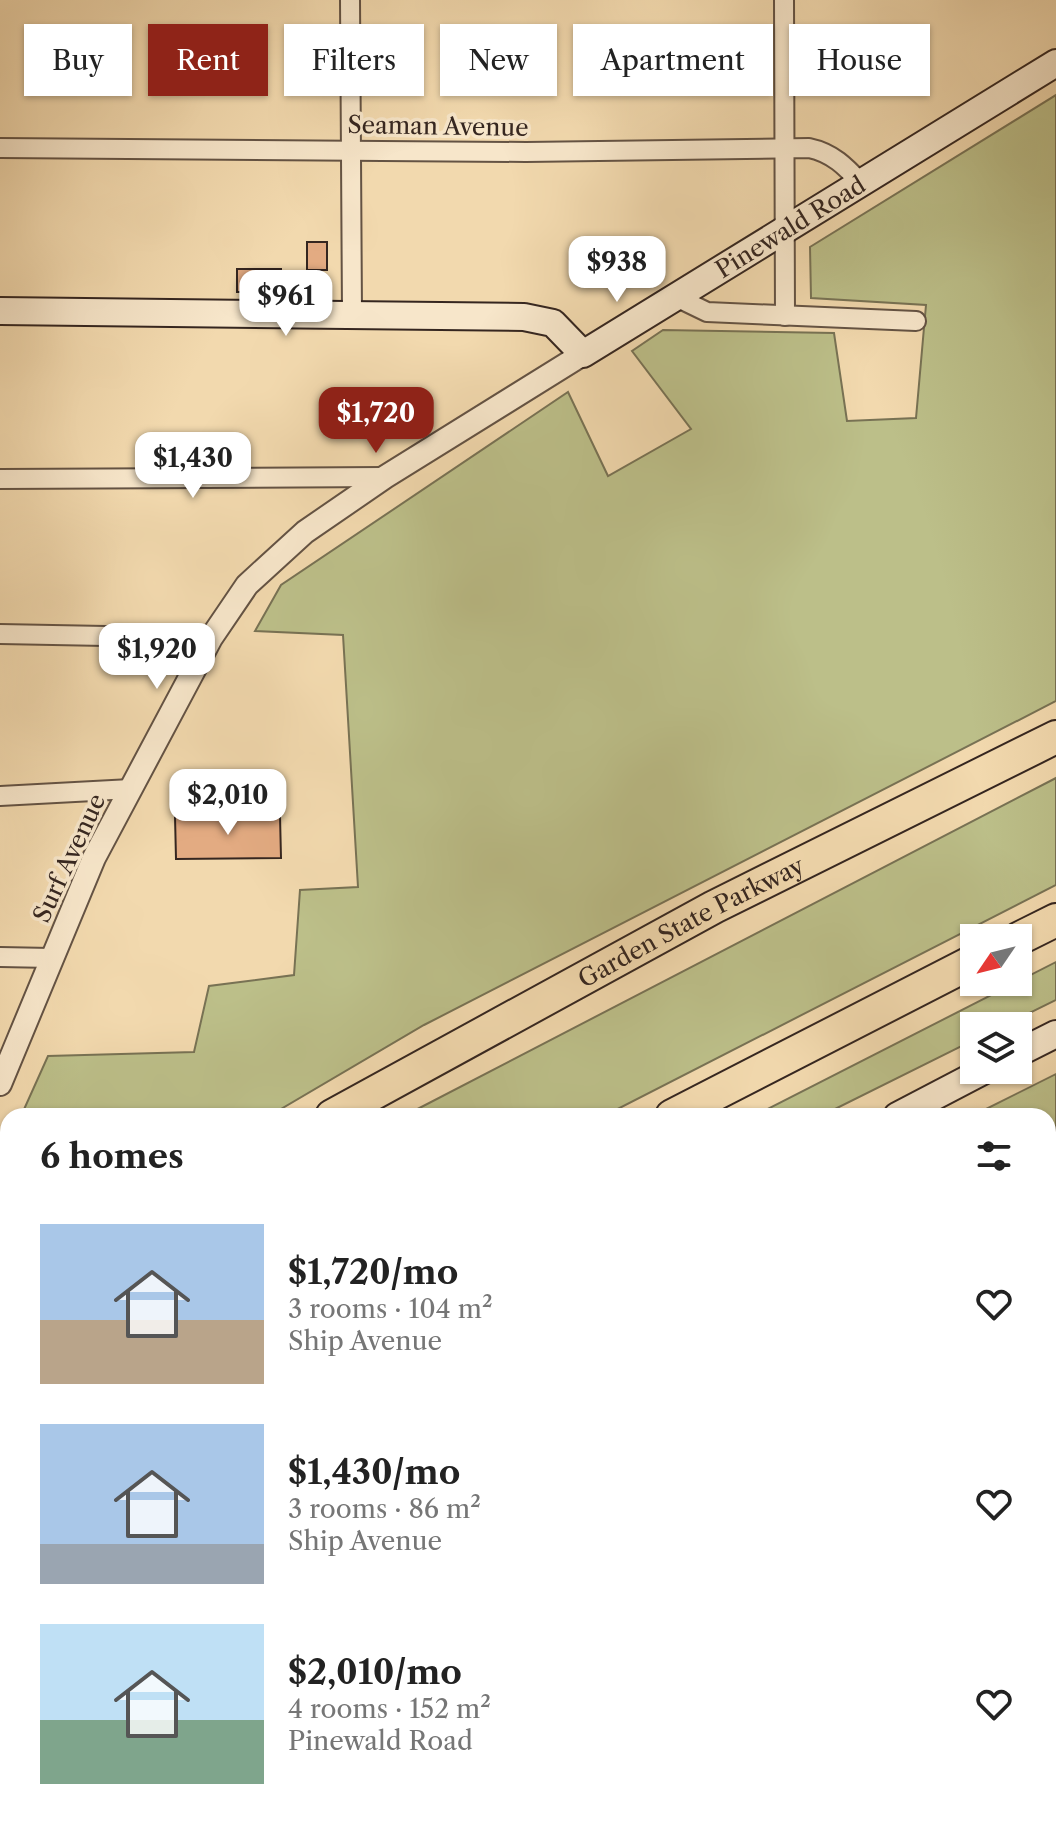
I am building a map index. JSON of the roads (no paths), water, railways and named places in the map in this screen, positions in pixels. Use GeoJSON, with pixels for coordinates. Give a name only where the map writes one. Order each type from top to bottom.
{"type":"FeatureCollection","features":[{"type":"Feature","properties":{"kind":"highway","name":"Garden State Parkway"},"geometry":{"type":"LineString","coordinates":[[347,1108],[714,907],[1056,737]]}},
{"type":"Feature","properties":{"kind":"highway"},"geometry":{"type":"LineString","coordinates":[[1032,932],[1056,920]]}},
{"type":"Feature","properties":{"kind":"highway"},"geometry":{"type":"LineString","coordinates":[[688,1108],[960,968]]}},
{"type":"Feature","properties":{"kind":"main road","name":"Pinewald Road"},"geometry":{"type":"LineString","coordinates":[[583,354],[1056,63]]}},
{"type":"Feature","properties":{"kind":"main road"},"geometry":{"type":"LineString","coordinates":[[0,311],[524,317],[553,323],[583,354]]}},
{"type":"Feature","properties":{"kind":"main road"},"geometry":{"type":"LineString","coordinates":[[1032,1046],[1056,1034]]}},
{"type":"Feature","properties":{"kind":"main road"},"geometry":{"type":"LineString","coordinates":[[912,1108],[960,1083]]}},
{"type":"Feature","properties":{"kind":"street"},"geometry":{"type":"LineString","coordinates":[[350,0],[352,313]]}},
{"type":"Feature","properties":{"kind":"street"},"geometry":{"type":"LineString","coordinates":[[784,0],[787,148],[785,316]]}},
{"type":"Feature","properties":{"kind":"street","name":"Seaman Avenue"},"geometry":{"type":"LineString","coordinates":[[0,148],[526,152],[787,148],[823,151],[841,161],[862,184]]}},
{"type":"Feature","properties":{"kind":"street"},"geometry":{"type":"LineString","coordinates":[[676,297],[707,312],[916,321]]}},
{"type":"Feature","properties":{"kind":"street","name":"Pinewald Road"},"geometry":{"type":"LineString","coordinates":[[131,789],[211,638],[247,585],[266,565],[305,532],[385,477],[583,354]]}},
{"type":"Feature","properties":{"kind":"street"},"geometry":{"type":"LineString","coordinates":[[0,479],[385,477]]}},
{"type":"Feature","properties":{"kind":"street"},"geometry":{"type":"LineString","coordinates":[[0,634],[211,638]]}},
{"type":"Feature","properties":{"kind":"street"},"geometry":{"type":"LineString","coordinates":[[0,796],[131,789]]}},
{"type":"Feature","properties":{"kind":"street","name":"Surf Avenue"},"geometry":{"type":"LineString","coordinates":[[0,1084],[94,858],[131,789]]}},
{"type":"Feature","properties":{"kind":"street"},"geometry":{"type":"LineString","coordinates":[[0,957],[51,958]]}}]}
